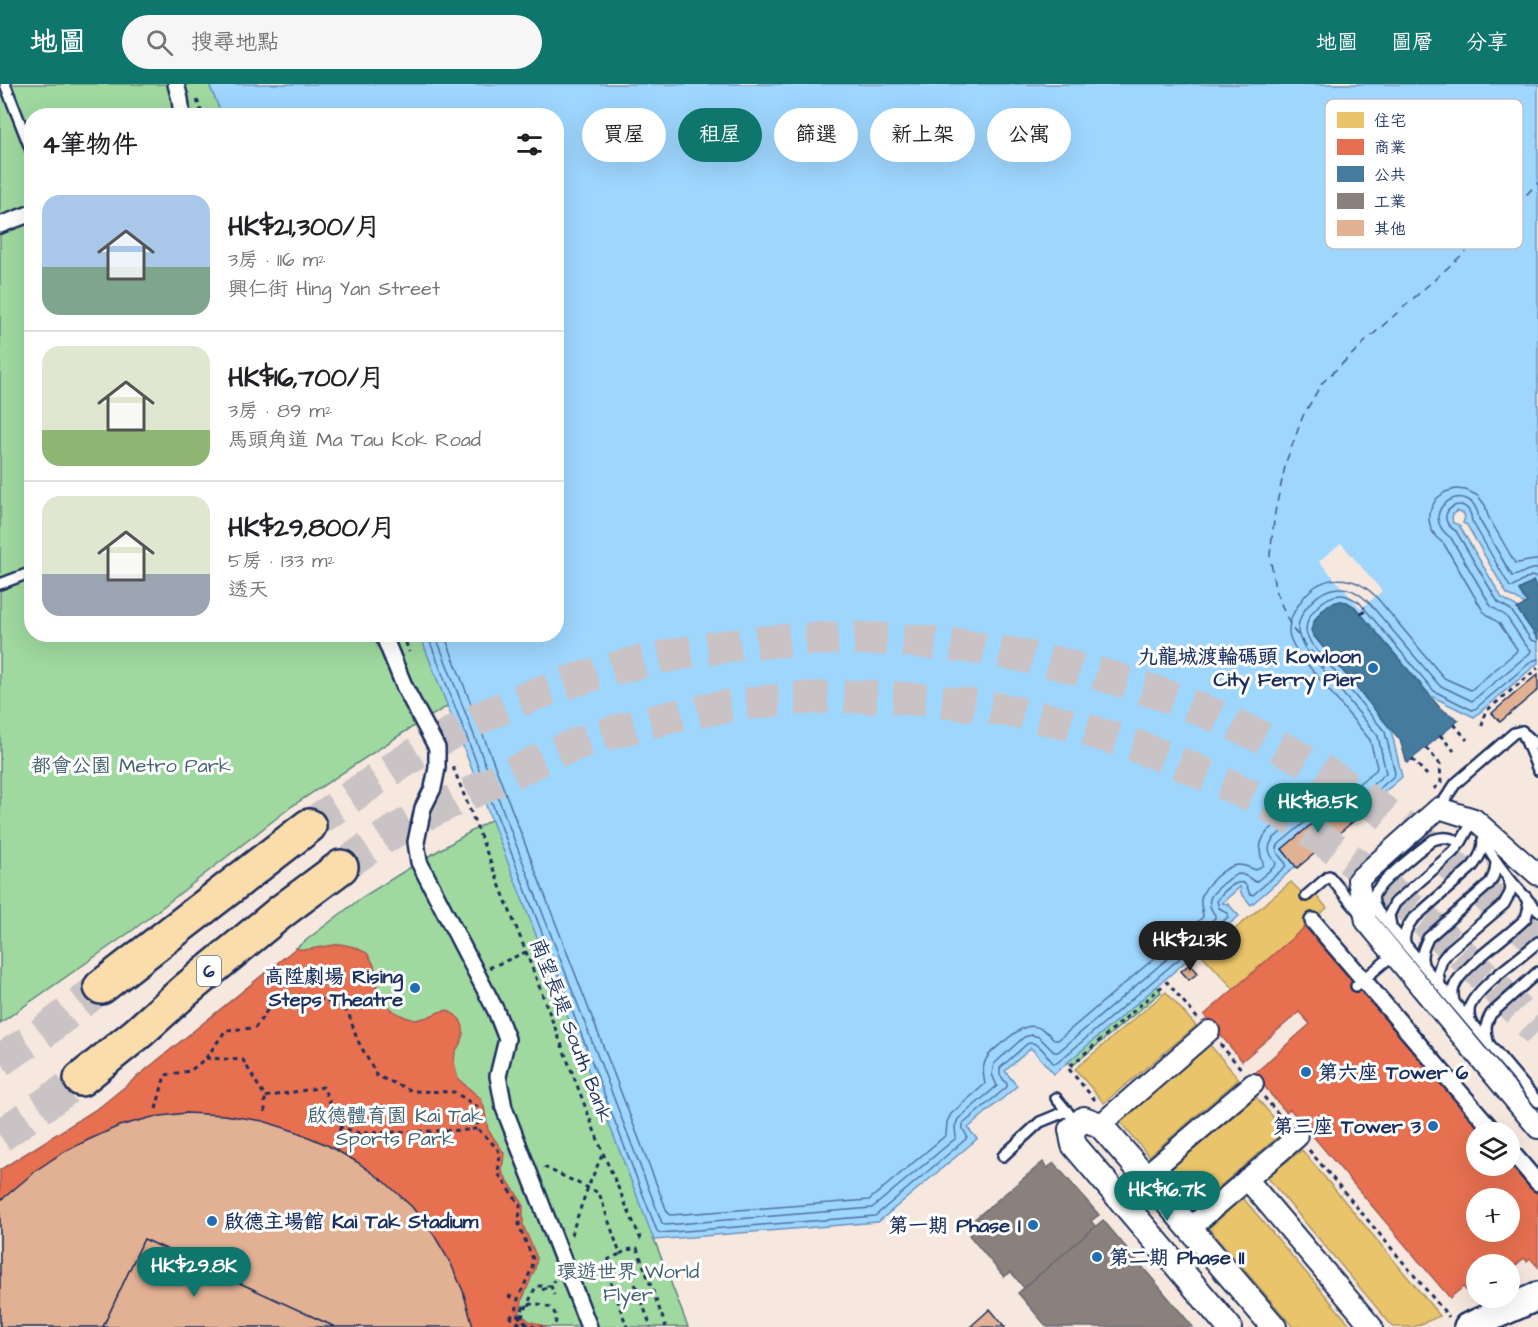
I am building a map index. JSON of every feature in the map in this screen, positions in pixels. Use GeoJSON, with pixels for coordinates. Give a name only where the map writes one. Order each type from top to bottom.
{"type":"FeatureCollection","features":[{"type":"Feature","properties":{"kind":"highway"},"geometry":{"type":"LineString","coordinates":[[101,987],[309,826]]}},
{"type":"Feature","properties":{"kind":"highway","name":"6"},"geometry":{"type":"LineString","coordinates":[[81,1078],[274,918],[341,867]]}},
{"type":"Feature","properties":{"kind":"main road"},"geometry":{"type":"LineString","coordinates":[[1468,1327],[1538,1296]]}},
{"type":"Feature","properties":{"kind":"street"},"geometry":{"type":"LineString","coordinates":[[176,84],[181,108]]}},
{"type":"Feature","properties":{"kind":"street"},"geometry":{"type":"LineString","coordinates":[[0,225],[24,216]]}},
{"type":"Feature","properties":{"kind":"street"},"geometry":{"type":"LineString","coordinates":[[386,642],[405,688],[437,748],[437,768],[433,788],[423,808],[416,842],[419,862],[496,1011],[507,1039],[498,1076],[504,1108],[589,1327]]}},
{"type":"Feature","properties":{"kind":"street"},"geometry":{"type":"LineString","coordinates":[[1538,875],[1474,819],[1433,801],[1358,880],[1366,921],[1400,949],[1538,1128]]}},
{"type":"Feature","properties":{"kind":"street"},"geometry":{"type":"LineString","coordinates":[[1313,921],[1360,982],[1485,1122]]}},
{"type":"Feature","properties":{"kind":"street"},"geometry":{"type":"LineString","coordinates":[[1209,1031],[1081,1120],[1071,1131],[1074,1145],[1228,1327]]}},
{"type":"Feature","properties":{"kind":"street"},"geometry":{"type":"LineString","coordinates":[[1145,1176],[1253,1084]]}},
{"type":"Feature","properties":{"kind":"street"},"geometry":{"type":"LineString","coordinates":[[1081,1120],[1145,1176],[1274,1327]]}},
{"type":"Feature","properties":{"kind":"street"},"geometry":{"type":"LineString","coordinates":[[1190,1228],[1297,1137]]}},
{"type":"Feature","properties":{"kind":"street"},"geometry":{"type":"LineString","coordinates":[[1520,1162],[1538,1183]]}},
{"type":"Feature","properties":{"kind":"street"},"geometry":{"type":"LineString","coordinates":[[1247,1179],[1372,1327]]}},
{"type":"Feature","properties":{"kind":"lane"},"geometry":{"type":"LineString","coordinates":[[5,84],[24,133]]}},
{"type":"Feature","properties":{"kind":"lane"},"geometry":{"type":"LineString","coordinates":[[0,584],[24,575]]}},
{"type":"Feature","properties":{"kind":"lane"},"geometry":{"type":"LineString","coordinates":[[1522,731],[1538,746]]}},
{"type":"Feature","properties":{"kind":"lane"},"geometry":{"type":"LineString","coordinates":[[1522,731],[1538,770]]}},
{"type":"Feature","properties":{"kind":"lane"},"geometry":{"type":"LineString","coordinates":[[1433,801],[1514,733],[1522,731]]}},
{"type":"Feature","properties":{"kind":"lane"},"geometry":{"type":"LineString","coordinates":[[1474,819],[1496,863],[1538,911]]}},
{"type":"Feature","properties":{"kind":"lane"},"geometry":{"type":"LineString","coordinates":[[1474,819],[1453,852],[1395,903],[1389,915],[1391,927],[1400,949],[1424,966],[1538,1102]]}},
{"type":"Feature","properties":{"kind":"lane"},"geometry":{"type":"LineString","coordinates":[[1391,927],[1374,901],[1378,888],[1433,840],[1447,838],[1461,842]]}},
{"type":"Feature","properties":{"kind":"lane"},"geometry":{"type":"LineString","coordinates":[[1360,982],[1400,949],[1408,925],[1417,914],[1478,860],[1482,852],[1483,840]]}},
{"type":"Feature","properties":{"kind":"lane"},"geometry":{"type":"LineString","coordinates":[[1424,966],[1421,955],[1428,938],[1493,880],[1496,863]]}},
{"type":"Feature","properties":{"kind":"lane"},"geometry":{"type":"LineString","coordinates":[[1306,896],[1329,876],[1366,921]]}},
{"type":"Feature","properties":{"kind":"lane"},"geometry":{"type":"LineString","coordinates":[[1440,985],[1438,972],[1442,960],[1450,950],[1508,899],[1511,887],[1508,878]]}},
{"type":"Feature","properties":{"kind":"lane"},"geometry":{"type":"LineString","coordinates":[[1455,1004],[1454,987],[1462,974],[1526,918],[1529,907],[1526,897]]}},
{"type":"Feature","properties":{"kind":"lane"},"geometry":{"type":"LineString","coordinates":[[1473,1025],[1469,1011],[1478,994],[1538,942]]}},
{"type":"Feature","properties":{"kind":"lane"},"geometry":{"type":"LineString","coordinates":[[1491,1046],[1485,1028],[1491,1014],[1538,972]]}},
{"type":"Feature","properties":{"kind":"lane"},"geometry":{"type":"LineString","coordinates":[[1056,1098],[1081,1120]]}},
{"type":"Feature","properties":{"kind":"lane"},"geometry":{"type":"LineString","coordinates":[[1003,1156],[1040,1122],[1081,1120]]}},
{"type":"Feature","properties":{"kind":"path"},"geometry":{"type":"LineString","coordinates":[[1361,614],[1366,610],[1364,607]]}},
{"type":"Feature","properties":{"kind":"path"},"geometry":{"type":"LineString","coordinates":[[1482,726],[1485,712],[1538,668]]}},
{"type":"Feature","properties":{"kind":"path"},"geometry":{"type":"LineString","coordinates":[[1454,724],[1467,740]]}},
{"type":"Feature","properties":{"kind":"path"},"geometry":{"type":"LineString","coordinates":[[1440,735],[1454,752]]}},
{"type":"Feature","properties":{"kind":"path"},"geometry":{"type":"LineString","coordinates":[[1426,748],[1440,764],[1441,783],[1433,801]]}},
{"type":"Feature","properties":{"kind":"path"},"geometry":{"type":"LineString","coordinates":[[1412,759],[1427,775]]}},
{"type":"Feature","properties":{"kind":"path","name":"南望長堤 South Bank"},"geometry":{"type":"LineString","coordinates":[[477,828],[603,1153],[642,1242]]}},
{"type":"Feature","properties":{"kind":"path"},"geometry":{"type":"LineString","coordinates":[[476,974],[526,952]]}},
{"type":"Feature","properties":{"kind":"path"},"geometry":{"type":"LineString","coordinates":[[1068,1068],[1167,982]]}},
{"type":"Feature","properties":{"kind":"path"},"geometry":{"type":"LineString","coordinates":[[156,1108],[165,1075],[190,1071],[206,1058],[226,1030],[255,1028],[277,996],[324,1000],[348,1012],[357,1039],[377,1076],[414,1091],[454,1092],[478,1107],[477,1128],[500,1154],[498,1173],[519,1205],[519,1226],[533,1259],[516,1314]]}},
{"type":"Feature","properties":{"kind":"path"},"geometry":{"type":"LineString","coordinates":[[206,1058],[243,1059],[265,1097],[265,1112]]}},
{"type":"Feature","properties":{"kind":"path"},"geometry":{"type":"LineString","coordinates":[[265,1097],[323,1087],[341,1127],[359,1133],[477,1128]]}},
{"type":"Feature","properties":{"kind":"path"},"geometry":{"type":"LineString","coordinates":[[335,1139],[341,1127]]}},
{"type":"Feature","properties":{"kind":"path"},"geometry":{"type":"LineString","coordinates":[[542,1290],[551,1286],[603,1153]]}},
{"type":"Feature","properties":{"kind":"path"},"geometry":{"type":"LineString","coordinates":[[524,1158],[599,1193],[620,1254]]}},
{"type":"Feature","properties":{"kind":"path"},"geometry":{"type":"LineString","coordinates":[[627,1327],[606,1269],[609,1258],[637,1248],[666,1327]]}},
{"type":"Feature","properties":{"kind":"path"},"geometry":{"type":"LineString","coordinates":[[629,1267],[651,1327]]}},
{"type":"Feature","properties":{"kind":"path"},"geometry":{"type":"LineString","coordinates":[[516,1314],[509,1317],[519,1323],[536,1286],[551,1286]]}},
{"type":"Feature","properties":{"kind":"path"},"geometry":{"type":"LineString","coordinates":[[551,1286],[555,1295]]}},
{"type":"Feature","properties":{"kind":"path"},"geometry":{"type":"LineString","coordinates":[[508,1296],[519,1299]]}},
{"type":"Feature","properties":{"kind":"path"},"geometry":{"type":"LineString","coordinates":[[516,1327],[524,1306],[538,1303],[551,1309],[555,1314],[557,1321],[554,1327]]}},
{"type":"Feature","properties":{"kind":"path"},"geometry":{"type":"LineString","coordinates":[[516,1314],[535,1327]]}},
{"type":"Feature","properties":{"kind":"green space","name":"都會公園 Metro Park"},"geometry":{"type":"Polygon","coordinates":[[[0,84],[209,84],[219,108],[24,108],[24,642],[423,642],[448,706],[292,806],[133,930],[0,1023],[0,84]]]}},
{"type":"Feature","properties":{"kind":"green space","name":"啟德體育園 Kai Tak Sports Park"},"geometry":{"type":"Polygon","coordinates":[[[492,819],[688,1327],[0,1327],[0,1170],[100,1107],[361,898],[492,819]]]}},
{"type":"Feature","properties":{"kind":"green space"},"geometry":{"type":"Polygon","coordinates":[[[1157,986],[1161,992],[1072,1066],[1068,1061],[1157,986]]]}},
{"type":"Feature","properties":{"kind":"water"},"geometry":{"type":"Polygon","coordinates":[[[209,84],[1538,84],[1538,589],[1533,582],[1519,590],[1527,603],[1507,594],[1467,525],[1463,523],[1465,517],[1463,513],[1457,511],[1452,518],[1453,523],[1459,525],[1502,598],[1519,608],[1517,609],[1538,639],[1538,663],[1474,717],[1431,696],[1355,607],[1342,601],[1330,604],[1320,612],[1313,623],[1313,635],[1391,730],[1402,777],[1354,818],[1339,801],[1282,849],[1296,866],[1251,905],[1241,893],[1240,887],[1222,903],[1228,904],[1239,916],[1054,1074],[1031,1048],[1005,1071],[1017,1086],[968,1128],[977,1139],[878,1222],[654,1240],[423,642],[564,642],[564,108],[219,108],[209,84]]]}},
{"type":"Feature","properties":{"kind":"pier"},"geometry":{"type":"Polygon","coordinates":[[[1341,543],[1382,591],[1361,609],[1319,561],[1341,543]]]}},
{"type":"Feature","properties":{"kind":"building: 住宅"},"geometry":{"type":"Polygon","coordinates":[[[1291,882],[1310,901],[1316,895],[1327,908],[1234,989],[1203,956],[1291,882]]]}},
{"type":"Feature","properties":{"kind":"building: 住宅"},"geometry":{"type":"Polygon","coordinates":[[[1166,992],[1196,1026],[1104,1103],[1075,1069],[1166,992]]]}},
{"type":"Feature","properties":{"kind":"building: 住宅","name":"第六座 Tower 6"},"geometry":{"type":"Polygon","coordinates":[[[1298,1035],[1311,1051],[1306,1055],[1311,1060],[1315,1057],[1313,1054],[1317,1050],[1330,1041],[1337,1049],[1327,1059],[1335,1054],[1342,1063],[1331,1075],[1330,1073],[1327,1076],[1329,1078],[1331,1076],[1336,1082],[1327,1094],[1314,1080],[1310,1084],[1322,1097],[1313,1105],[1311,1103],[1309,1105],[1304,1095],[1299,1103],[1290,1109],[1283,1101],[1289,1095],[1287,1093],[1277,1102],[1270,1094],[1281,1082],[1285,1079],[1287,1082],[1291,1078],[1286,1072],[1282,1076],[1269,1060],[1298,1035]]]}},
{"type":"Feature","properties":{"kind":"building: 住宅"},"geometry":{"type":"Polygon","coordinates":[[[1401,1037],[1426,1066],[1415,1076],[1411,1071],[1405,1076],[1409,1080],[1412,1078],[1421,1091],[1413,1098],[1407,1092],[1411,1100],[1403,1107],[1391,1096],[1390,1092],[1388,1094],[1390,1096],[1384,1101],[1372,1091],[1386,1079],[1382,1075],[1368,1087],[1361,1078],[1363,1076],[1361,1074],[1366,1069],[1368,1071],[1370,1069],[1367,1066],[1366,1068],[1357,1054],[1365,1047],[1371,1054],[1367,1045],[1375,1038],[1387,1049],[1384,1052],[1388,1056],[1393,1051],[1389,1047],[1401,1037]]]}},
{"type":"Feature","properties":{"kind":"building: 住宅"},"geometry":{"type":"Polygon","coordinates":[[[1210,1045],[1239,1079],[1149,1156],[1120,1122],[1210,1045]]]}},
{"type":"Feature","properties":{"kind":"building: 住宅","name":"第三座 Tower 3"},"geometry":{"type":"Polygon","coordinates":[[[1448,1091],[1473,1120],[1466,1122],[1466,1126],[1462,1129],[1458,1124],[1453,1129],[1457,1134],[1459,1131],[1466,1140],[1466,1147],[1461,1151],[1455,1145],[1453,1146],[1459,1153],[1450,1160],[1438,1145],[1432,1154],[1427,1153],[1420,1144],[1433,1132],[1430,1128],[1416,1140],[1408,1131],[1410,1129],[1408,1127],[1418,1122],[1414,1121],[1404,1108],[1413,1100],[1418,1107],[1420,1105],[1414,1099],[1423,1092],[1434,1103],[1432,1105],[1435,1109],[1441,1105],[1437,1100],[1448,1091]]]}},
{"type":"Feature","properties":{"kind":"building: 住宅"},"geometry":{"type":"Polygon","coordinates":[[[1256,1097],[1285,1131],[1193,1209],[1164,1175],[1256,1097]]]}},
{"type":"Feature","properties":{"kind":"building: 住宅"},"geometry":{"type":"Polygon","coordinates":[[[1302,1150],[1440,1316],[1414,1327],[1393,1327],[1267,1177],[1302,1150]]]}},
{"type":"Feature","properties":{"kind":"building: 住宅"},"geometry":{"type":"Polygon","coordinates":[[[1460,1154],[1466,1160],[1466,1176],[1518,1176],[1510,1182],[1506,1178],[1500,1183],[1504,1187],[1507,1184],[1510,1188],[1479,1188],[1481,1186],[1477,1182],[1470,1188],[1466,1188],[1463,1194],[1455,1185],[1458,1183],[1456,1180],[1465,1176],[1452,1161],[1460,1154]]]}},
{"type":"Feature","properties":{"kind":"building: 住宅"},"geometry":{"type":"Polygon","coordinates":[[[1243,1198],[1352,1327],[1293,1327],[1209,1228],[1243,1198]]]}},
{"type":"Feature","properties":{"kind":"building: 住宅"},"geometry":{"type":"Polygon","coordinates":[[[1520,1200],[1529,1209],[1526,1212],[1530,1216],[1536,1211],[1532,1207],[1538,1201],[1537,1260],[1532,1252],[1527,1261],[1524,1258],[1522,1260],[1520,1254],[1514,1251],[1528,1239],[1525,1235],[1520,1239],[1520,1200]]]}},
{"type":"Feature","properties":{"kind":"building: 住宅"},"geometry":{"type":"Polygon","coordinates":[[[1507,1242],[1517,1242],[1511,1247],[1507,1242]]]}},
{"type":"Feature","properties":{"kind":"building: 商業"},"geometry":{"type":"Polygon","coordinates":[[[1305,927],[1475,1122],[1466,1122],[1466,1176],[1520,1175],[1538,1195],[1538,1267],[1530,1258],[1527,1261],[1524,1258],[1520,1261],[1520,1254],[1466,1254],[1466,1290],[1463,1287],[1450,1298],[1290,1109],[1286,1112],[1254,1074],[1310,1024],[1299,1012],[1242,1061],[1204,1015],[1305,927]]]}},
{"type":"Feature","properties":{"kind":"building: 商業","name":"啟德體育園 Kai Tak Sports Park"},"geometry":{"type":"Polygon","coordinates":[[[340,944],[367,953],[378,977],[376,989],[386,1004],[395,1012],[415,1020],[447,1010],[460,1020],[463,1034],[455,1052],[454,1062],[458,1079],[480,1098],[484,1107],[488,1130],[504,1153],[502,1172],[523,1204],[523,1225],[537,1258],[535,1269],[522,1300],[520,1313],[529,1321],[547,1327],[0,1327],[0,1170],[100,1107],[296,948],[304,950],[340,944]]]}},
{"type":"Feature","properties":{"kind":"building: 公共"},"geometry":{"type":"Polygon","coordinates":[[[1533,581],[1538,589],[1538,639],[1517,609],[1527,603],[1519,590],[1533,581]]]}},
{"type":"Feature","properties":{"kind":"building: 公共","name":"九龍城渡輪碼頭 Kowloon City Ferry Pier"},"geometry":{"type":"Polygon","coordinates":[[[1340,601],[1355,607],[1441,709],[1459,720],[1407,763],[1400,740],[1313,635],[1311,630],[1320,613],[1328,605],[1340,601]]]}},
{"type":"Feature","properties":{"kind":"building: 工業","name":"第一期 Phase I"},"geometry":{"type":"Polygon","coordinates":[[[1043,1162],[1047,1168],[1054,1163],[1099,1215],[1091,1221],[1096,1227],[1024,1288],[1011,1272],[1004,1277],[969,1235],[975,1230],[970,1223],[1043,1162]]]}},
{"type":"Feature","properties":{"kind":"building: 工業","name":"第二期 Phase II"},"geometry":{"type":"Polygon","coordinates":[[[1103,1220],[1193,1327],[1047,1327],[1018,1293],[1103,1220]]]}},
{"type":"Feature","properties":{"kind":"building: 其他"},"geometry":{"type":"Polygon","coordinates":[[[1538,674],[1538,690],[1500,722],[1492,713],[1538,674]]]}},
{"type":"Feature","properties":{"kind":"building: 其他"},"geometry":{"type":"Polygon","coordinates":[[[1339,801],[1355,820],[1297,868],[1282,849],[1339,801]]]}},
{"type":"Feature","properties":{"kind":"building: 其他"},"geometry":{"type":"Polygon","coordinates":[[[1190,964],[1198,973],[1189,980],[1181,971],[1190,964]]]}},
{"type":"Feature","properties":{"kind":"building: 其他","name":"啟德主場館 Kai Tak Stadium"},"geometry":{"type":"Polygon","coordinates":[[[186,1113],[224,1115],[263,1121],[297,1132],[357,1162],[385,1182],[412,1207],[434,1235],[463,1291],[473,1327],[335,1327],[144,1239],[103,1327],[0,1327],[0,1201],[38,1169],[88,1140],[119,1126],[153,1117],[186,1113]]]}},
{"type":"Feature","properties":{"kind":"building: 其他"},"geometry":{"type":"Polygon","coordinates":[[[144,1239],[335,1327],[103,1327],[144,1239]]]}},
{"type":"Feature","properties":{"kind":"building: 其他"},"geometry":{"type":"Polygon","coordinates":[[[990,1309],[1005,1327],[970,1327],[990,1309]]]}},
{"type":"Feature","properties":{"kind":"ferry route"},"geometry":{"type":"LineString","coordinates":[[1523,198],[1538,183]]}},
{"type":"Feature","properties":{"kind":"ferry route"},"geometry":{"type":"LineString","coordinates":[[1353,684],[1344,691],[1291,627],[1275,590],[1270,555],[1275,512],[1286,462],[1303,416],[1322,383],[1469,249]]}},
{"type":"Feature","properties":{"kind":"tunnel"},"geometry":{"type":"LineString","coordinates":[[309,826],[404,761],[454,731],[506,706],[613,669],[724,646],[837,638],[950,644],[1061,664],[1170,697],[1273,743],[1370,802],[1414,834],[1538,941]]}},
{"type":"Feature","properties":{"kind":"tunnel"},"geometry":{"type":"LineString","coordinates":[[341,867],[409,823],[554,753],[591,739],[647,723],[704,710],[761,702],[876,697],[933,700],[1048,719],[1119,740],[1189,767],[1262,801],[1341,853],[1410,908],[1444,937],[1538,1032]]}},
{"type":"Feature","properties":{"kind":"tunnel"},"geometry":{"type":"LineString","coordinates":[[0,1060],[41,1034],[101,987]]}},
{"type":"Feature","properties":{"kind":"tunnel"},"geometry":{"type":"LineString","coordinates":[[0,1136],[81,1079]]}},
{"type":"Feature","properties":{"kind":"place","name":"九龍城渡輪碼頭 Kowloon City Ferry Pier"},"geometry":{"type":"Point","coordinates":[1373,668]}},
{"type":"Feature","properties":{"kind":"place","name":"高陞劇場 Rising Steps Theatre"},"geometry":{"type":"Point","coordinates":[415,988]}},
{"type":"Feature","properties":{"kind":"place","name":"第六座 Tower 6"},"geometry":{"type":"Point","coordinates":[1306,1072]}},
{"type":"Feature","properties":{"kind":"place","name":"第三座 Tower 3"},"geometry":{"type":"Point","coordinates":[1433,1126]}},
{"type":"Feature","properties":{"kind":"place","name":"啟德主場館 Kai Tak Stadium"},"geometry":{"type":"Point","coordinates":[212,1221]}},
{"type":"Feature","properties":{"kind":"place","name":"第一期 Phase I"},"geometry":{"type":"Point","coordinates":[1033,1225]}},
{"type":"Feature","properties":{"kind":"place","name":"第二期 Phase II"},"geometry":{"type":"Point","coordinates":[1097,1257]}},
{"type":"Feature","properties":{"kind":"park label","name":"環遊世界 World Flyer"},"geometry":{"type":"Point","coordinates":[628,1282]}}]}
